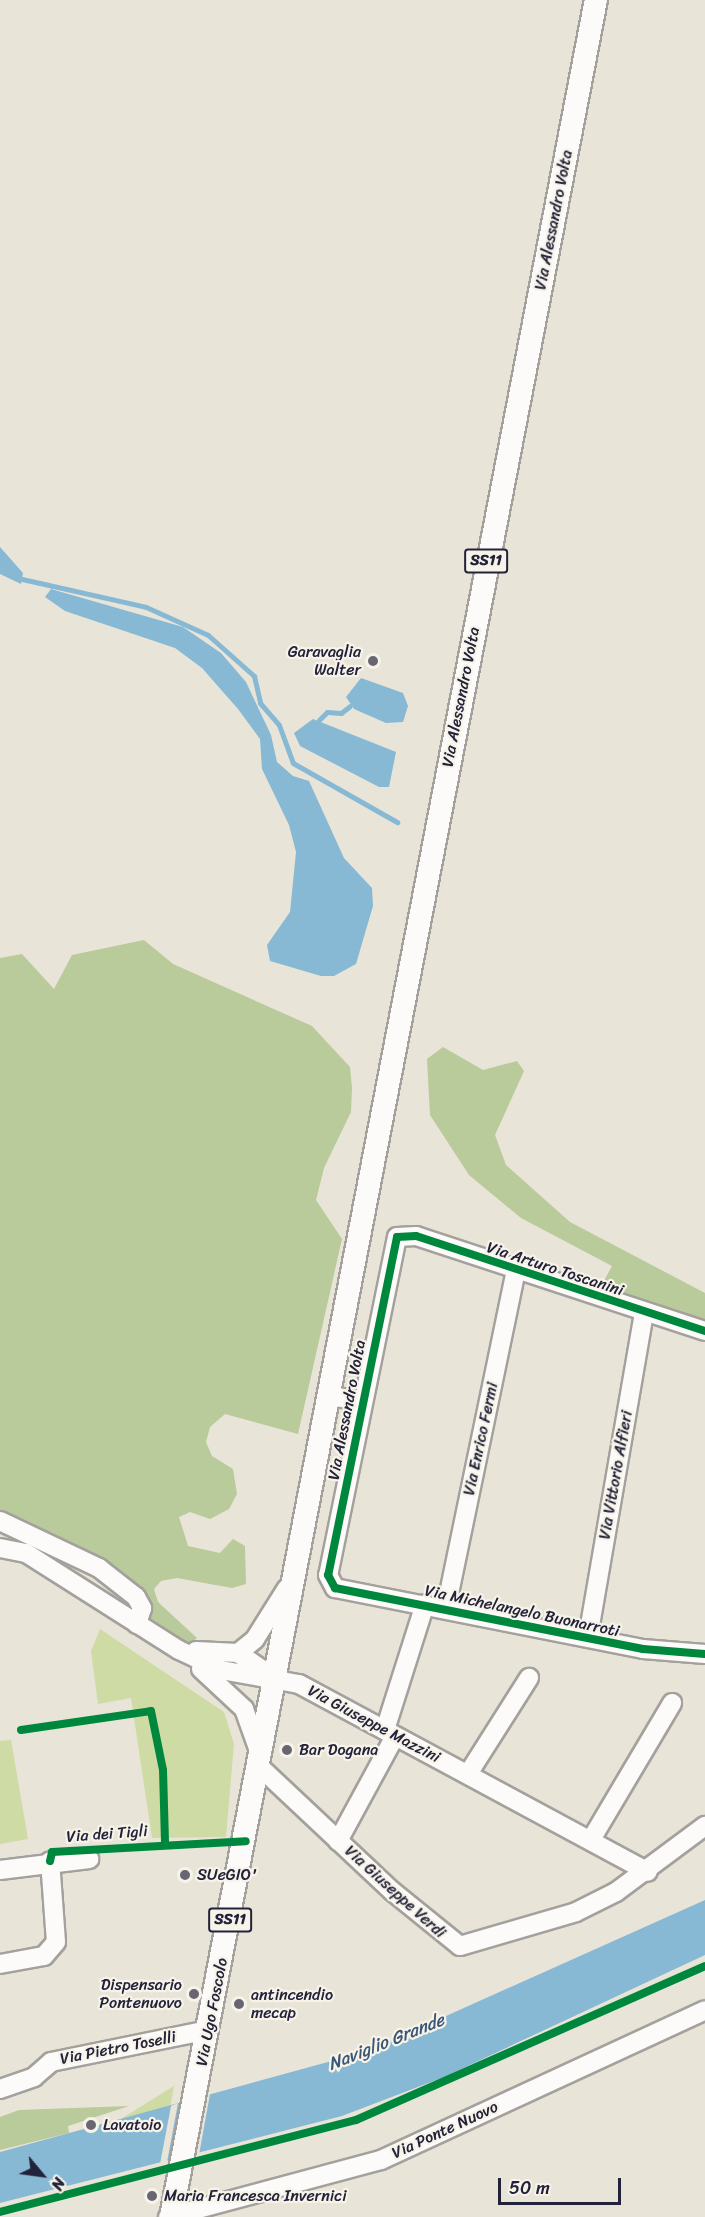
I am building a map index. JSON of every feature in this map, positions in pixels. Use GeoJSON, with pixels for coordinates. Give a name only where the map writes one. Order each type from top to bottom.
{"type":"FeatureCollection","features":[{"type":"Feature","properties":{"kind":"main road","name":"Via Alessandro Volta"},"geometry":{"type":"LineString","coordinates":[[261,1766],[596,0]]}},
{"type":"Feature","properties":{"kind":"main road","name":"Via Ugo Foscolo"},"geometry":{"type":"LineString","coordinates":[[170,2216],[177,2191],[261,1766]]}},
{"type":"Feature","properties":{"kind":"street","name":"Via Arturo Toscanini"},"geometry":{"type":"LineString","coordinates":[[397,1237],[416,1236],[516,1271],[705,1331]]}},
{"type":"Feature","properties":{"kind":"street","name":"Via Alessandro Volta"},"geometry":{"type":"LineString","coordinates":[[335,1588],[328,1575],[397,1237]]}},
{"type":"Feature","properties":{"kind":"street","name":"Via Enrico Fermi"},"geometry":{"type":"LineString","coordinates":[[446,1608],[516,1271]]}},
{"type":"Feature","properties":{"kind":"street","name":"Via Vittorio Alfieri"},"geometry":{"type":"LineString","coordinates":[[588,1637],[644,1312]]}},
{"type":"Feature","properties":{"kind":"street","name":"Via Alessandro Volta"},"geometry":{"type":"LineString","coordinates":[[330,1396],[363,1401]]}},
{"type":"Feature","properties":{"kind":"street"},"geometry":{"type":"LineString","coordinates":[[0,1521],[99,1568],[136,1597],[142,1608],[137,1624]]}},
{"type":"Feature","properties":{"kind":"street"},"geometry":{"type":"LineString","coordinates":[[0,1548],[26,1553],[178,1650],[228,1689],[244,1709],[261,1766]]}},
{"type":"Feature","properties":{"kind":"street"},"geometry":{"type":"LineString","coordinates":[[238,1653],[268,1622],[301,1553]]}},
{"type":"Feature","properties":{"kind":"street","name":"Via Michelangelo Buonarroti"},"geometry":{"type":"LineString","coordinates":[[335,1588],[588,1637],[705,1654]]}},
{"type":"Feature","properties":{"kind":"street"},"geometry":{"type":"LineString","coordinates":[[338,1841],[390,1733],[425,1604]]}},
{"type":"Feature","properties":{"kind":"street"},"geometry":{"type":"LineString","coordinates":[[178,1650],[238,1653],[277,1680]]}},
{"type":"Feature","properties":{"kind":"street","name":"Via Giuseppe Mazzini"},"geometry":{"type":"LineString","coordinates":[[178,1650],[221,1670],[299,1684],[592,1838],[648,1872]]}},
{"type":"Feature","properties":{"kind":"street"},"geometry":{"type":"LineString","coordinates":[[468,1774],[529,1678]]}},
{"type":"Feature","properties":{"kind":"street"},"geometry":{"type":"LineString","coordinates":[[592,1838],[672,1703]]}},
{"type":"Feature","properties":{"kind":"street","name":"Via Giuseppe Verdi"},"geometry":{"type":"LineString","coordinates":[[261,1766],[338,1841],[460,1946],[576,1912],[648,1872],[705,1826]]}},
{"type":"Feature","properties":{"kind":"street","name":"Via dei Tigli"},"geometry":{"type":"LineString","coordinates":[[0,1870],[50,1861],[89,1859]]}},
{"type":"Feature","properties":{"kind":"street"},"geometry":{"type":"LineString","coordinates":[[0,1964],[44,1956],[56,1942],[50,1861]]}},
{"type":"Feature","properties":{"kind":"street","name":"Via Ponte Nuovo"},"geometry":{"type":"LineString","coordinates":[[170,2216],[314,2182],[381,2160],[705,2010]]}},
{"type":"Feature","properties":{"kind":"street","name":"Via Pietro Toselli"},"geometry":{"type":"LineString","coordinates":[[0,2089],[34,2077],[51,2062],[208,2030]]}},
{"type":"Feature","properties":{"kind":"green space"},"geometry":{"type":"Polygon","coordinates":[[[144,940],[173,964],[312,1026],[350,1067],[352,1088],[351,1112],[324,1168],[316,1200],[342,1239],[298,1434],[225,1414],[210,1427],[206,1442],[212,1456],[233,1469],[237,1494],[229,1509],[210,1519],[190,1512],[179,1517],[188,1546],[220,1553],[233,1539],[245,1546],[246,1584],[232,1588],[177,1578],[161,1581],[154,1589],[158,1602],[197,1638],[190,1644],[157,1629],[147,1618],[143,1597],[0,1530],[0,958],[22,954],[54,989],[72,955],[144,940]]]}},
{"type":"Feature","properties":{"kind":"green space"},"geometry":{"type":"Polygon","coordinates":[[[443,1047],[483,1070],[517,1061],[524,1071],[495,1135],[506,1165],[570,1222],[705,1293],[705,1327],[598,1292],[612,1266],[521,1218],[469,1175],[430,1115],[427,1059],[443,1047]]]}},
{"type":"Feature","properties":{"kind":"green space"},"geometry":{"type":"Polygon","coordinates":[[[100,1629],[224,1712],[234,1744],[226,1837],[152,1838],[131,1698],[98,1704],[91,1651],[100,1629]]]}},
{"type":"Feature","properties":{"kind":"green space"},"geometry":{"type":"Polygon","coordinates":[[[11,1740],[28,1839],[0,1844],[0,1741],[11,1740]]]}},
{"type":"Feature","properties":{"kind":"green space"},"geometry":{"type":"Polygon","coordinates":[[[174,2086],[170,2108],[116,2122],[174,2086]]]}},
{"type":"Feature","properties":{"kind":"green space"},"geometry":{"type":"Polygon","coordinates":[[[129,2106],[68,2126],[69,2133],[0,2150],[0,2117],[19,2110],[129,2106]]]}},
{"type":"Feature","properties":{"kind":"water"},"geometry":{"type":"Polygon","coordinates":[[[0,547],[23,573],[21,584],[0,574],[0,547]]]}},
{"type":"Feature","properties":{"kind":"water"},"geometry":{"type":"Polygon","coordinates":[[[51,589],[183,627],[221,653],[246,682],[271,735],[277,762],[293,776],[309,781],[344,858],[372,888],[373,906],[356,964],[334,976],[321,976],[270,961],[267,945],[290,912],[296,852],[289,825],[262,769],[260,739],[238,709],[202,668],[175,648],[65,611],[45,597],[51,589]]]}},
{"type":"Feature","properties":{"kind":"water"},"geometry":{"type":"Polygon","coordinates":[[[361,678],[403,693],[408,706],[403,722],[386,723],[354,709],[346,697],[361,678]]]}},
{"type":"Feature","properties":{"kind":"water"},"geometry":{"type":"Polygon","coordinates":[[[313,719],[396,752],[389,787],[379,787],[300,746],[294,733],[313,719]]]}},
{"type":"Feature","properties":{"kind":"water"},"geometry":{"type":"Polygon","coordinates":[[[705,1900],[705,1955],[444,2077],[342,2116],[0,2203],[0,2152],[368,2051],[705,1900]]]}},
{"type":"Feature","properties":{"kind":"pier"},"geometry":{"type":"Polygon","coordinates":[[[210,2094],[199,2155],[172,2161],[183,2102],[210,2094]]]}},
{"type":"Feature","properties":{"kind":"pier"},"geometry":{"type":"Polygon","coordinates":[[[178,2103],[167,2162],[160,2164],[171,2106],[178,2103]]]}},
{"type":"Feature","properties":{"kind":"waterway"},"geometry":{"type":"LineString","coordinates":[[22,579],[146,607],[208,635],[254,676],[260,703],[279,725],[293,763],[397,822]]}},
{"type":"Feature","properties":{"kind":"waterway"},"geometry":{"type":"LineString","coordinates":[[319,720],[327,712],[341,713],[350,706]]}},
{"type":"Feature","properties":{"kind":"cycle path"},"geometry":{"type":"LineString","coordinates":[[705,1331],[416,1236],[397,1237],[328,1575],[335,1588],[643,1649],[705,1654]]}},
{"type":"Feature","properties":{"kind":"cycle path"},"geometry":{"type":"LineString","coordinates":[[21,1730],[151,1711],[163,1770],[165,1843]]}},
{"type":"Feature","properties":{"kind":"cycle path"},"geometry":{"type":"LineString","coordinates":[[50,1861],[52,1852],[246,1841]]}},
{"type":"Feature","properties":{"kind":"cycle path"},"geometry":{"type":"LineString","coordinates":[[0,2212],[356,2120],[705,1966]]}},
{"type":"Feature","properties":{"kind":"place","name":"Garavaglia Walter"},"geometry":{"type":"Point","coordinates":[373,661]}},
{"type":"Feature","properties":{"kind":"place","name":"Bar Dogana"},"geometry":{"type":"Point","coordinates":[287,1750]}},
{"type":"Feature","properties":{"kind":"place","name":"SUeGIO'"},"geometry":{"type":"Point","coordinates":[185,1875]}},
{"type":"Feature","properties":{"kind":"place","name":"Dispensario Pontenuovo"},"geometry":{"type":"Point","coordinates":[194,1994]}},
{"type":"Feature","properties":{"kind":"place","name":"antincendio mecap"},"geometry":{"type":"Point","coordinates":[239,2004]}},
{"type":"Feature","properties":{"kind":"place","name":"Lavatoio"},"geometry":{"type":"Point","coordinates":[91,2125]}},
{"type":"Feature","properties":{"kind":"place","name":"Maria Francesca Invernici"},"geometry":{"type":"Point","coordinates":[152,2196]}},
{"type":"Feature","properties":{"kind":"water label","name":"Naviglio Grande"},"geometry":{"type":"Point","coordinates":[386,2042]}}]}
